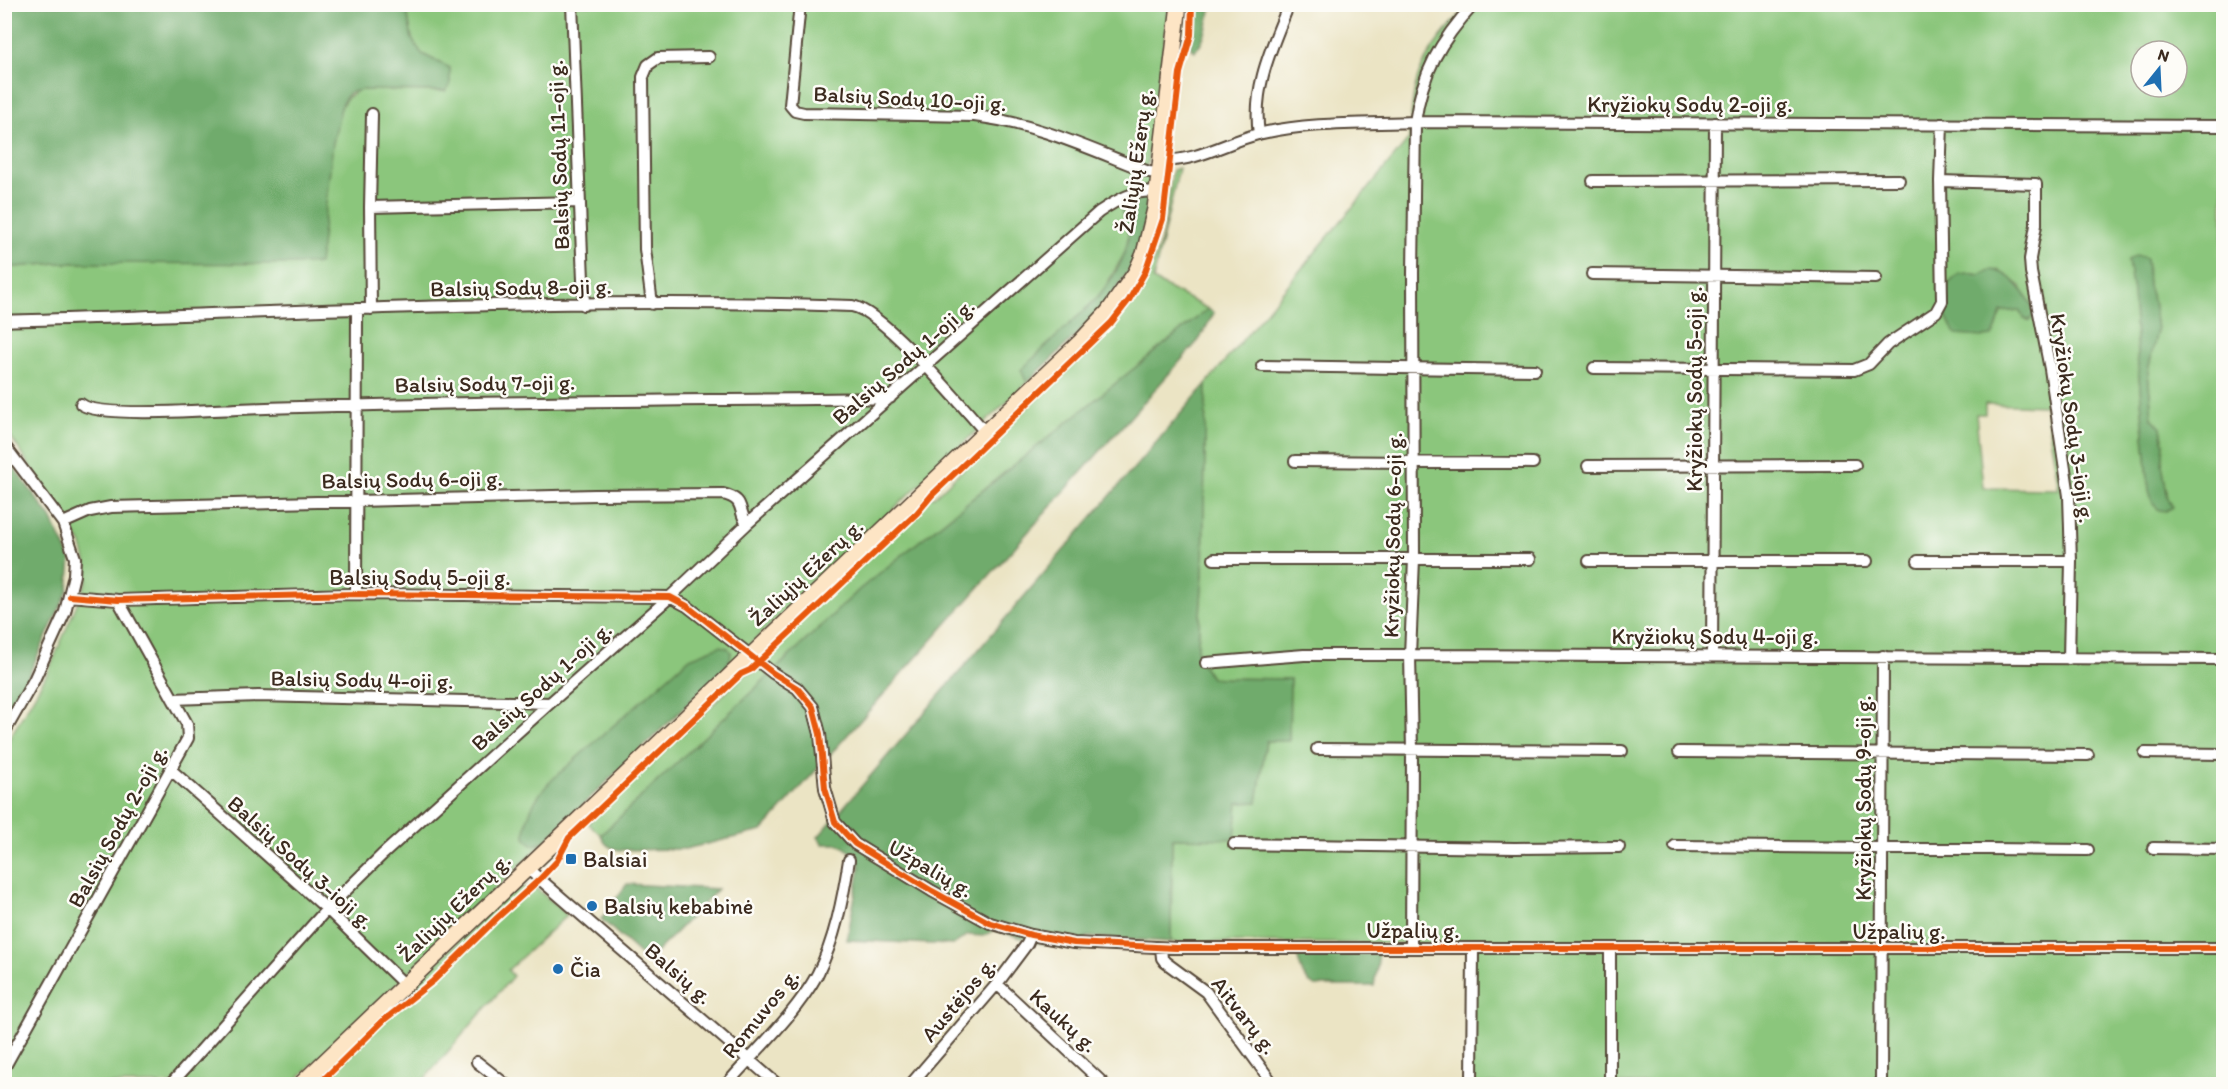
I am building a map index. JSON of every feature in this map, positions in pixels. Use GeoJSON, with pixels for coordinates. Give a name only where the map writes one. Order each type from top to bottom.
{"type":"FeatureCollection","features":[{"type":"Feature","properties":{"kind":"main road","name":"Žaliųjų Ežerų g."},"geometry":{"type":"LineString","coordinates":[[301,1084],[986,433],[1079,343],[1124,291],[1136,272],[1153,218],[1179,4]]}},
{"type":"Feature","properties":{"kind":"street","name":"Balsių Sodų 11-oji g."},"geometry":{"type":"LineString","coordinates":[[572,4],[584,305]]}},
{"type":"Feature","properties":{"kind":"street","name":"Balsių Sodų 10-oji g."},"geometry":{"type":"LineString","coordinates":[[800,4],[790,105],[795,111],[974,116],[1001,119],[1043,130],[1149,172],[1160,167]]}},
{"type":"Feature","properties":{"kind":"street"},"geometry":{"type":"LineString","coordinates":[[1259,134],[1257,109],[1262,74],[1289,4]]}},
{"type":"Feature","properties":{"kind":"street","name":"Kryžiokų Sodų 6-oji g."},"geometry":{"type":"LineString","coordinates":[[1410,948],[1415,122],[1418,99],[1432,60],[1474,4]]}},
{"type":"Feature","properties":{"kind":"street"},"geometry":{"type":"LineString","coordinates":[[652,304],[645,249],[643,77],[648,65],[658,58],[709,57]]}},
{"type":"Feature","properties":{"kind":"street"},"geometry":{"type":"LineString","coordinates":[[371,309],[372,114]]}},
{"type":"Feature","properties":{"kind":"street","name":"Kryžiokų Sodų 2-oji g."},"geometry":{"type":"LineString","coordinates":[[1160,167],[1259,134],[1316,126],[1415,122],[2223,126]]}},
{"type":"Feature","properties":{"kind":"street","name":"Kryžiokų Sodų 5-oji g."},"geometry":{"type":"LineString","coordinates":[[1712,656],[1715,123]]}},
{"type":"Feature","properties":{"kind":"street"},"geometry":{"type":"LineString","coordinates":[[1594,368],[1861,369],[1869,364],[1887,345],[1936,312],[1942,301],[1940,181],[1942,124]]}},
{"type":"Feature","properties":{"kind":"street"},"geometry":{"type":"LineString","coordinates":[[1593,180],[1714,182],[1899,180]]}},
{"type":"Feature","properties":{"kind":"street","name":"Kryžiokų Sodų 3-ioji g."},"geometry":{"type":"LineString","coordinates":[[1940,181],[2036,184],[2036,225],[2030,259],[2069,496],[2071,561],[2068,659]]}},
{"type":"Feature","properties":{"kind":"street","name":"Balsių Sodų 1-oji g."},"geometry":{"type":"LineString","coordinates":[[171,1084],[327,909],[382,855],[670,597],[747,524],[927,367],[1099,212],[1122,197],[1143,191],[1157,192]]}},
{"type":"Feature","properties":{"kind":"street"},"geometry":{"type":"LineString","coordinates":[[370,207],[579,202]]}},
{"type":"Feature","properties":{"kind":"street"},"geometry":{"type":"LineString","coordinates":[[1592,274],[1876,278]]}},
{"type":"Feature","properties":{"kind":"street","name":"Balsių Sodų 8-oji g."},"geometry":{"type":"LineString","coordinates":[[4,321],[371,309],[584,305],[768,303],[857,307],[870,314],[927,367],[986,433]]}},
{"type":"Feature","properties":{"kind":"street"},"geometry":{"type":"LineString","coordinates":[[356,594],[357,310]]}},
{"type":"Feature","properties":{"kind":"street"},"geometry":{"type":"LineString","coordinates":[[1262,366],[1535,369]]}},
{"type":"Feature","properties":{"kind":"street","name":"Balsių Sodų 7-oji g."},"geometry":{"type":"LineString","coordinates":[[81,405],[92,410],[155,411],[356,405],[890,399]]}},
{"type":"Feature","properties":{"kind":"street"},"geometry":{"type":"LineString","coordinates":[[4,445],[63,523],[75,558],[70,596],[34,680],[4,733]]}},
{"type":"Feature","properties":{"kind":"street"},"geometry":{"type":"LineString","coordinates":[[1295,461],[1533,463]]}},
{"type":"Feature","properties":{"kind":"street"},"geometry":{"type":"LineString","coordinates":[[1588,466],[1855,465]]}},
{"type":"Feature","properties":{"kind":"street","name":"Balsių Sodų 6-oji g."},"geometry":{"type":"LineString","coordinates":[[63,523],[90,511],[111,507],[723,494],[741,504],[747,524]]}},
{"type":"Feature","properties":{"kind":"street"},"geometry":{"type":"LineString","coordinates":[[1214,559],[1530,559]]}},
{"type":"Feature","properties":{"kind":"street"},"geometry":{"type":"LineString","coordinates":[[1589,561],[1867,561]]}},
{"type":"Feature","properties":{"kind":"street"},"geometry":{"type":"LineString","coordinates":[[1918,561],[2071,561]]}},
{"type":"Feature","properties":{"kind":"street","name":"Balsių Sodų 5-oji g."},"geometry":{"type":"LineString","coordinates":[[70,596],[118,600],[356,594],[670,597]]}},
{"type":"Feature","properties":{"kind":"street"},"geometry":{"type":"LineString","coordinates":[[670,597],[687,606],[751,655]]}},
{"type":"Feature","properties":{"kind":"street","name":"Balsių Sodų 2-oji g."},"geometry":{"type":"LineString","coordinates":[[4,1068],[189,732],[187,724],[118,600]]}},
{"type":"Feature","properties":{"kind":"street","name":"Užpalių g."},"geometry":{"type":"LineString","coordinates":[[751,655],[773,673],[797,688],[813,707],[820,734],[825,788],[835,822],[855,844],[960,908],[990,923],[1031,935],[1090,945],[1161,948],[2223,948]]}},
{"type":"Feature","properties":{"kind":"street","name":"Kryžiokų Sodų 4-oji g."},"geometry":{"type":"LineString","coordinates":[[1206,663],[1304,655],[2223,659]]}},
{"type":"Feature","properties":{"kind":"street","name":"Kryžiokų Sodų 9-oji g."},"geometry":{"type":"LineString","coordinates":[[1881,1084],[1883,656]]}},
{"type":"Feature","properties":{"kind":"street","name":"Balsių Sodų 4-oji g."},"geometry":{"type":"LineString","coordinates":[[173,699],[258,696],[550,703]]}},
{"type":"Feature","properties":{"kind":"street"},"geometry":{"type":"LineString","coordinates":[[1317,749],[1622,750]]}},
{"type":"Feature","properties":{"kind":"street"},"geometry":{"type":"LineString","coordinates":[[1679,752],[2088,755]]}},
{"type":"Feature","properties":{"kind":"street"},"geometry":{"type":"LineString","coordinates":[[2145,753],[2223,754]]}},
{"type":"Feature","properties":{"kind":"street","name":"Balsių Sodų 3-ioji g."},"geometry":{"type":"LineString","coordinates":[[170,770],[327,909],[405,985]]}},
{"type":"Feature","properties":{"kind":"street"},"geometry":{"type":"LineString","coordinates":[[1234,844],[1618,848]]}},
{"type":"Feature","properties":{"kind":"street"},"geometry":{"type":"LineString","coordinates":[[1675,846],[2088,850]]}},
{"type":"Feature","properties":{"kind":"street"},"geometry":{"type":"LineString","coordinates":[[2153,848],[2223,849]]}},
{"type":"Feature","properties":{"kind":"street","name":"Romuvos g."},"geometry":{"type":"LineString","coordinates":[[727,1084],[779,1026],[809,988],[833,933],[849,860]]}},
{"type":"Feature","properties":{"kind":"street","name":"Balsių g."},"geometry":{"type":"LineString","coordinates":[[527,868],[777,1084]]}},
{"type":"Feature","properties":{"kind":"street","name":"Austėjos g."},"geometry":{"type":"LineString","coordinates":[[911,1084],[997,984],[1027,944],[1031,935]]}},
{"type":"Feature","properties":{"kind":"street","name":"Aitvarų g."},"geometry":{"type":"LineString","coordinates":[[1161,948],[1165,962],[1206,992],[1273,1084]]}},
{"type":"Feature","properties":{"kind":"street"},"geometry":{"type":"LineString","coordinates":[[1472,1084],[1473,948]]}},
{"type":"Feature","properties":{"kind":"street"},"geometry":{"type":"LineString","coordinates":[[1610,948],[1610,1084]]}},
{"type":"Feature","properties":{"kind":"street","name":"Kaukų g."},"geometry":{"type":"LineString","coordinates":[[997,984],[1104,1084]]}},
{"type":"Feature","properties":{"kind":"street"},"geometry":{"type":"LineString","coordinates":[[477,1062],[505,1084]]}},
{"type":"Feature","properties":{"kind":"green space"},"geometry":{"type":"Polygon","coordinates":[[[4,5],[406,5],[412,39],[422,54],[450,68],[450,86],[445,91],[361,90],[349,93],[342,103],[333,143],[319,264],[57,263],[5,268],[4,5]]]}},
{"type":"Feature","properties":{"kind":"green space"},"geometry":{"type":"Polygon","coordinates":[[[406,5],[1169,5],[1147,166],[1153,188],[1120,206],[1129,236],[1125,253],[1104,289],[1027,383],[724,669],[731,653],[533,845],[543,843],[292,1084],[5,1084],[5,746],[48,672],[87,580],[87,565],[82,545],[5,428],[4,268],[57,263],[333,143],[340,110],[353,93],[361,90],[445,91],[450,68],[422,54],[412,40],[406,5]]]}},
{"type":"Feature","properties":{"kind":"green space"},"geometry":{"type":"Polygon","coordinates":[[[1195,5],[1212,5],[1204,35],[1195,51],[1190,47],[1195,5]]]}},
{"type":"Feature","properties":{"kind":"green space"},"geometry":{"type":"Polygon","coordinates":[[[1469,5],[2223,5],[2223,1084],[1469,1084],[1468,944],[1171,942],[1172,838],[1238,803],[1257,802],[1266,741],[1289,740],[1290,679],[1211,678],[1197,656],[1203,574],[1206,384],[1409,139],[1413,98],[1419,74],[1434,46],[1469,5]],[[2146,258],[2128,260],[2133,292],[2149,490],[2172,507],[2168,499],[2162,465],[2164,444],[2161,428],[2152,418],[2148,371],[2157,330],[2153,301],[2148,286],[2146,258]],[[1998,270],[1980,275],[1968,273],[1996,329],[2001,312],[2019,310],[2024,319],[2030,320],[2021,286],[1998,270]],[[1985,404],[1985,414],[1976,414],[1983,488],[2059,489],[2045,406],[1985,404]]]}},
{"type":"Feature","properties":{"kind":"green space"},"geometry":{"type":"Polygon","coordinates":[[[1179,168],[1153,280],[1208,309],[860,589],[601,835],[588,823],[744,675],[758,668],[766,648],[928,496],[934,497],[1119,319],[1138,291],[1154,261],[1163,231],[1173,170],[1179,168]]]}},
{"type":"Feature","properties":{"kind":"green space"},"geometry":{"type":"Polygon","coordinates":[[[1153,188],[1135,262],[1101,311],[1027,383],[1021,370],[1094,301],[1120,263],[1128,238],[1127,226],[1120,205],[1122,200],[1153,188]]]}},
{"type":"Feature","properties":{"kind":"green space"},"geometry":{"type":"Polygon","coordinates":[[[2136,255],[2146,258],[2148,286],[2153,301],[2157,330],[2148,371],[2152,418],[2161,428],[2164,444],[2162,465],[2168,499],[2173,507],[2166,511],[2159,510],[2153,504],[2149,490],[2133,292],[2128,260],[2136,255]]]}},
{"type":"Feature","properties":{"kind":"green space"},"geometry":{"type":"Polygon","coordinates":[[[1990,270],[2004,275],[2018,286],[2029,301],[2034,316],[2030,320],[2024,319],[2019,310],[2001,312],[1992,336],[1956,335],[1946,317],[1947,285],[1959,274],[1980,275],[1990,270]]]}},
{"type":"Feature","properties":{"kind":"green space"},"geometry":{"type":"Polygon","coordinates":[[[1208,309],[1214,313],[1199,340],[762,831],[685,849],[620,850],[606,844],[601,835],[860,589],[1208,309]]]}},
{"type":"Feature","properties":{"kind":"green space"},"geometry":{"type":"Polygon","coordinates":[[[1206,384],[1203,574],[1197,656],[1211,678],[1290,679],[1289,741],[1266,741],[1257,802],[1238,803],[1235,839],[1172,838],[1171,942],[1086,937],[1084,950],[1039,943],[994,930],[984,936],[968,935],[953,945],[847,940],[860,867],[857,856],[839,844],[823,844],[818,837],[1206,384]]]}},
{"type":"Feature","properties":{"kind":"green space"},"geometry":{"type":"Polygon","coordinates":[[[4,454],[51,518],[71,560],[68,590],[7,722],[4,721],[4,454]]]}},
{"type":"Feature","properties":{"kind":"green space"},"geometry":{"type":"Polygon","coordinates":[[[720,646],[728,648],[731,653],[724,669],[543,843],[533,845],[525,838],[527,821],[533,805],[554,778],[690,658],[720,646]]]}},
{"type":"Feature","properties":{"kind":"green space"},"geometry":{"type":"Polygon","coordinates":[[[627,884],[718,889],[648,961],[601,919],[627,884]]]}},
{"type":"Feature","properties":{"kind":"green space"},"geometry":{"type":"Polygon","coordinates":[[[527,886],[537,889],[567,915],[508,970],[513,976],[420,1084],[308,1084],[514,889],[527,886]]]}},
{"type":"Feature","properties":{"kind":"green space"},"geometry":{"type":"Polygon","coordinates":[[[1379,954],[1374,986],[1316,986],[1311,984],[1301,969],[1297,955],[1379,954]]]}},
{"type":"Feature","properties":{"kind":"cycle path"},"geometry":{"type":"LineString","coordinates":[[319,1084],[384,1020],[433,981],[540,879],[557,861],[569,838],[741,674],[750,670],[917,513],[932,495],[1111,323],[1129,300],[1145,272],[1163,219],[1180,73],[1191,35],[1192,4]]}},
{"type":"Feature","properties":{"kind":"cycle path"},"geometry":{"type":"LineString","coordinates":[[70,596],[118,600],[356,594],[670,597],[687,606],[773,673],[797,688],[813,707],[820,734],[825,788],[835,822],[855,844],[990,923],[1031,935],[1074,943],[1176,948],[2224,948]]}},
{"type":"Feature","properties":{"kind":"place","name":"Balsiai"},"geometry":{"type":"Point","coordinates":[571,859]}},
{"type":"Feature","properties":{"kind":"place","name":"Balsių kebabinė"},"geometry":{"type":"Point","coordinates":[592,906]}},
{"type":"Feature","properties":{"kind":"place","name":"Čia"},"geometry":{"type":"Point","coordinates":[558,969]}}]}
